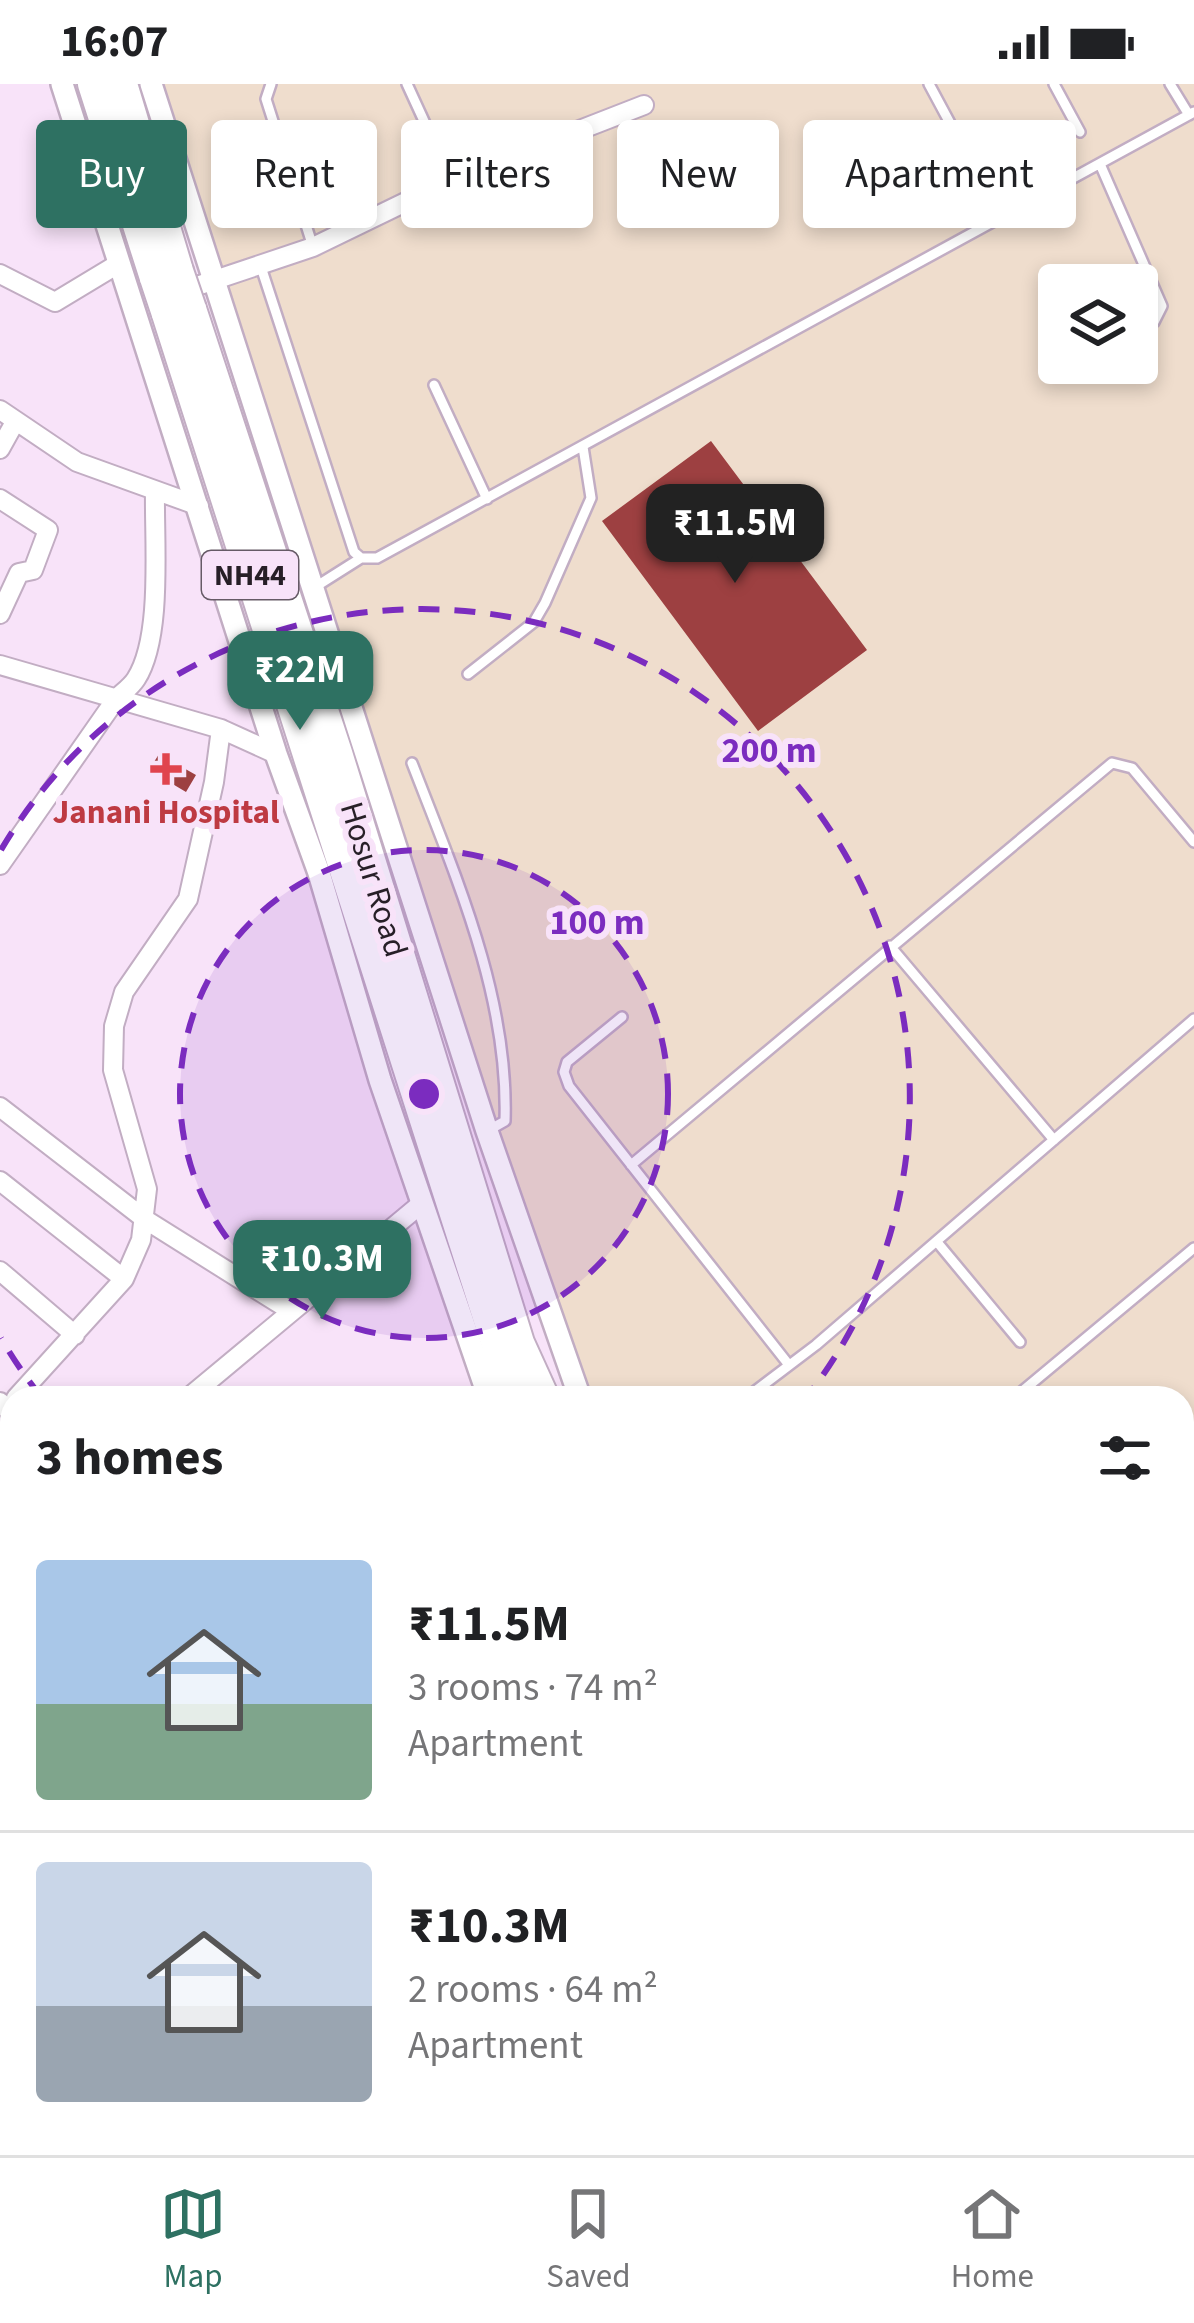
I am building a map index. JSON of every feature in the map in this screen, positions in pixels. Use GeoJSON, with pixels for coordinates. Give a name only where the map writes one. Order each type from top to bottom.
{"type":"FeatureCollection","features":[{"type":"Feature","properties":{"kind":"highway","name":"Hosur Road"},"geometry":{"type":"LineString","coordinates":[[93,84],[167,274]]}},
{"type":"Feature","properties":{"kind":"highway","name":"Hosur Road"},"geometry":{"type":"LineString","coordinates":[[122,84],[167,274],[345,870],[510,1386]]}},
{"type":"Feature","properties":{"kind":"highway"},"geometry":{"type":"LineString","coordinates":[[345,870],[400,851]]}},
{"type":"Feature","properties":{"kind":"highway","name":"Hosur Road"},"geometry":{"type":"LineString","coordinates":[[345,870],[539,1386]]}},
{"type":"Feature","properties":{"kind":"street"},"geometry":{"type":"LineString","coordinates":[[62,84],[276,754],[345,870],[421,1204],[485,1386]]}},
{"type":"Feature","properties":{"kind":"street"},"geometry":{"type":"LineString","coordinates":[[151,84],[487,1131],[576,1386]]}},
{"type":"Feature","properties":{"kind":"street"},"geometry":{"type":"LineString","coordinates":[[593,125],[644,105]]}},
{"type":"Feature","properties":{"kind":"street"},"geometry":{"type":"LineString","coordinates":[[134,307],[314,248],[401,205]]}},
{"type":"Feature","properties":{"kind":"street"},"geometry":{"type":"LineString","coordinates":[[0,274],[55,302],[118,264]]}},
{"type":"Feature","properties":{"kind":"street"},"geometry":{"type":"LineString","coordinates":[[0,449],[8,416],[77,463],[200,506]]}},
{"type":"Feature","properties":{"kind":"street"},"geometry":{"type":"LineString","coordinates":[[0,865],[116,699],[134,682],[148,645],[155,492]]}},
{"type":"Feature","properties":{"kind":"street"},"geometry":{"type":"LineString","coordinates":[[0,499],[48,530],[33,570],[19,573],[0,614]]}},
{"type":"Feature","properties":{"kind":"street"},"geometry":{"type":"LineString","coordinates":[[0,665],[221,729],[276,754]]}},
{"type":"Feature","properties":{"kind":"street"},"geometry":{"type":"LineString","coordinates":[[25,1386],[124,1279],[146,1220],[147,1189],[113,1070],[114,1026],[124,992],[188,899],[221,729]]}},
{"type":"Feature","properties":{"kind":"street"},"geometry":{"type":"LineString","coordinates":[[0,1107],[146,1220],[291,1311]]}},
{"type":"Feature","properties":{"kind":"street"},"geometry":{"type":"LineString","coordinates":[[0,1181],[124,1279]]}},
{"type":"Feature","properties":{"kind":"street"},"geometry":{"type":"LineString","coordinates":[[202,1386],[421,1204]]}},
{"type":"Feature","properties":{"kind":"street"},"geometry":{"type":"LineString","coordinates":[[0,1271],[75,1335]]}},
{"type":"Feature","properties":{"kind":"lane"},"geometry":{"type":"LineString","coordinates":[[271,84],[266,99],[314,248]]}},
{"type":"Feature","properties":{"kind":"lane"},"geometry":{"type":"LineString","coordinates":[[407,84],[424,120]]}},
{"type":"Feature","properties":{"kind":"lane"},"geometry":{"type":"LineString","coordinates":[[929,84],[948,120]]}},
{"type":"Feature","properties":{"kind":"lane"},"geometry":{"type":"LineString","coordinates":[[1054,84],[1081,133]]}},
{"type":"Feature","properties":{"kind":"lane"},"geometry":{"type":"LineString","coordinates":[[1076,177],[1191,114],[1170,84]]}},
{"type":"Feature","properties":{"kind":"lane"},"geometry":{"type":"LineString","coordinates":[[1100,164],[1144,264]]}},
{"type":"Feature","properties":{"kind":"lane"},"geometry":{"type":"LineString","coordinates":[[312,589],[361,558],[377,559],[983,228]]}},
{"type":"Feature","properties":{"kind":"lane"},"geometry":{"type":"LineString","coordinates":[[261,267],[354,552],[361,558]]}},
{"type":"Feature","properties":{"kind":"lane"},"geometry":{"type":"LineString","coordinates":[[434,385],[487,499]]}},
{"type":"Feature","properties":{"kind":"lane"},"geometry":{"type":"LineString","coordinates":[[468,674],[520,634],[545,603],[591,498],[583,447]]}},
{"type":"Feature","properties":{"kind":"lane"},"geometry":{"type":"LineString","coordinates":[[412,763],[475,925],[506,1088],[505,1121],[487,1131]]}},
{"type":"Feature","properties":{"kind":"lane"},"geometry":{"type":"LineString","coordinates":[[631,1165],[1112,763],[1132,767],[1194,842]]}},
{"type":"Feature","properties":{"kind":"lane"},"geometry":{"type":"LineString","coordinates":[[890,946],[1054,1140]]}},
{"type":"Feature","properties":{"kind":"lane"},"geometry":{"type":"LineString","coordinates":[[622,1017],[567,1062],[564,1072],[569,1087],[789,1365]]}},
{"type":"Feature","properties":{"kind":"lane"},"geometry":{"type":"LineString","coordinates":[[762,1386],[937,1242],[1194,1019]]}},
{"type":"Feature","properties":{"kind":"lane"},"geometry":{"type":"LineString","coordinates":[[937,1242],[1020,1342]]}},
{"type":"Feature","properties":{"kind":"lane"},"geometry":{"type":"LineString","coordinates":[[1028,1386],[1194,1248]]}},
{"type":"Feature","properties":{"kind":"shaded area"},"geometry":{"type":"Polygon","coordinates":[[[148,84],[1194,84],[1194,1386],[562,1386],[187,207],[187,120],[159,120],[148,84]]]}},
{"type":"Feature","properties":{"kind":"building"},"geometry":{"type":"Polygon","coordinates":[[[711,441],[867,650],[758,731],[602,521],[711,441]]]}},
{"type":"Feature","properties":{"kind":"building"},"geometry":{"type":"Polygon","coordinates":[[[159,754],[196,775],[186,792],[149,770],[159,754]]]}},
{"type":"Feature","properties":{"kind":"place","name":"Janani Hospital"},"geometry":{"type":"Point","coordinates":[166,769]}}]}
